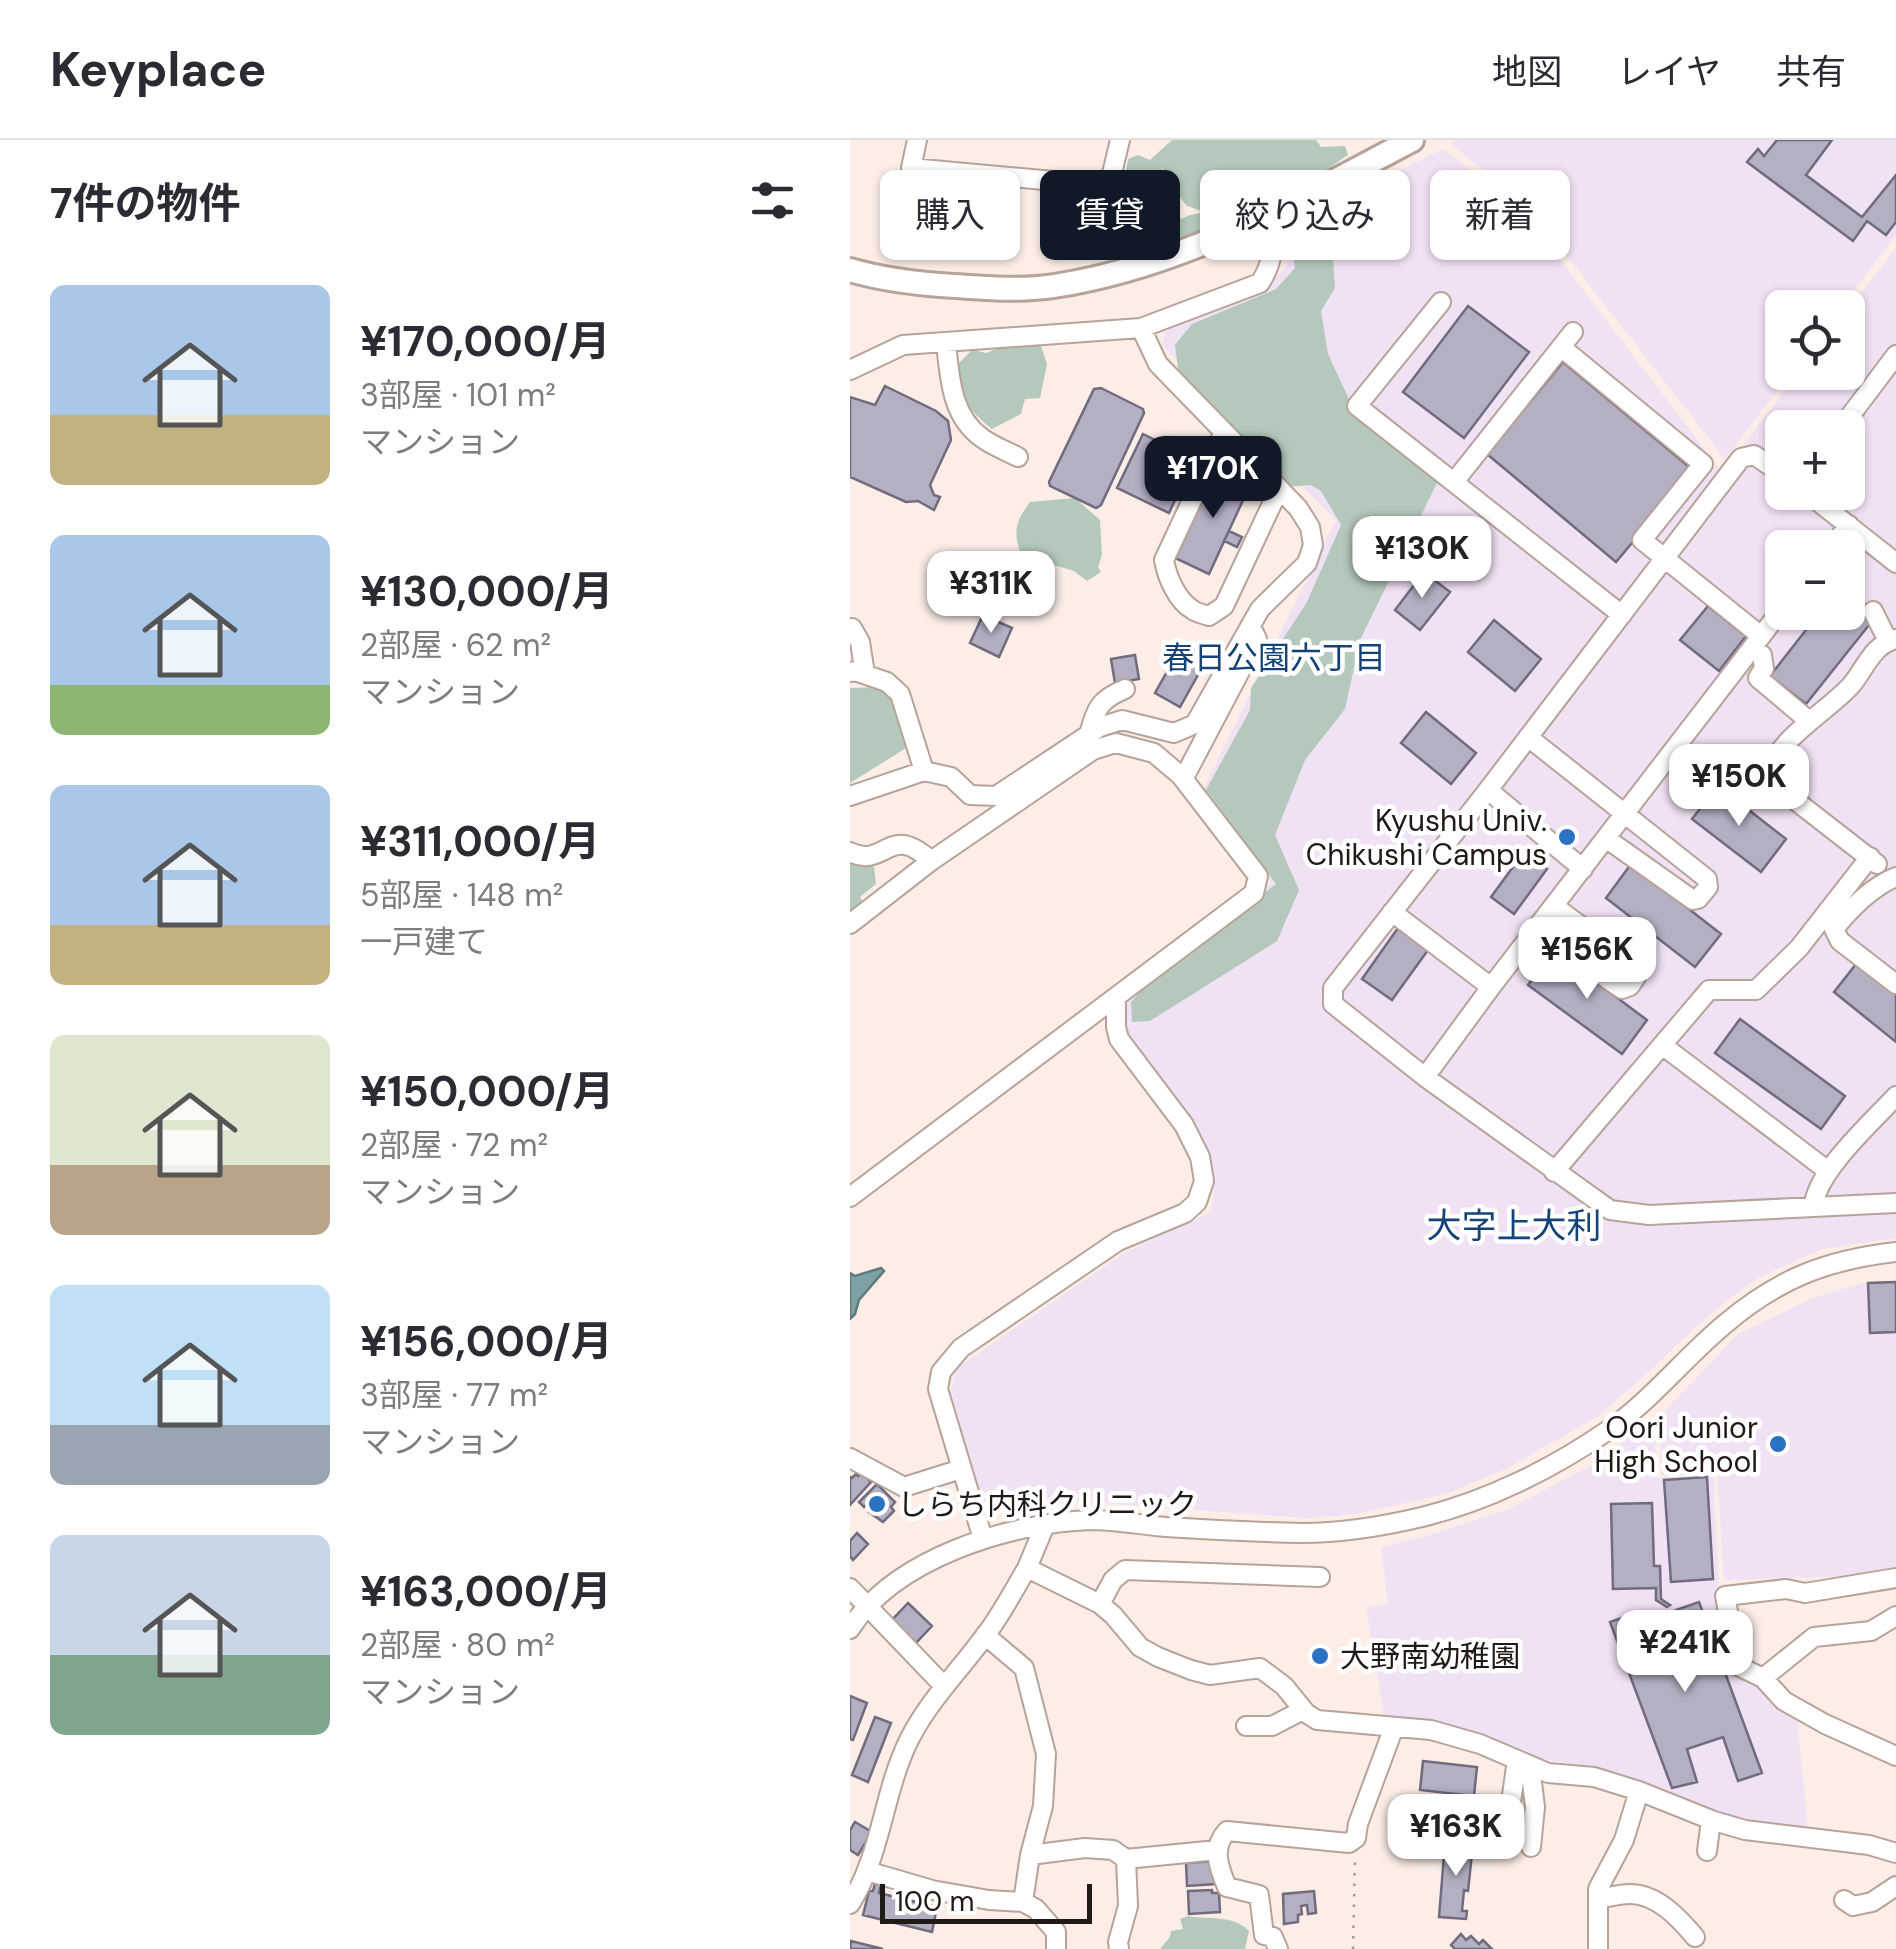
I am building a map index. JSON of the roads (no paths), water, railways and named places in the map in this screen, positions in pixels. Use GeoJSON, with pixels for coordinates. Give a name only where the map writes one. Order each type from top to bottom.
{"type":"FeatureCollection","features":[{"type":"Feature","properties":{"kind":"main road"},"geometry":{"type":"LineString","coordinates":[[1356,170],[1412,140]]}},
{"type":"Feature","properties":{"kind":"main road"},"geometry":{"type":"LineString","coordinates":[[852,277],[996,289],[1052,286],[1114,273],[1200,246]]}},
{"type":"Feature","properties":{"kind":"street"},"geometry":{"type":"LineString","coordinates":[[917,140],[911,168],[1109,186],[1120,140]]}},
{"type":"Feature","properties":{"kind":"street"},"geometry":{"type":"LineString","coordinates":[[850,370],[902,345],[1141,328],[1260,283],[1271,260]]}},
{"type":"Feature","properties":{"kind":"street"},"geometry":{"type":"LineString","coordinates":[[1441,302],[1357,406],[1622,614]]}},
{"type":"Feature","properties":{"kind":"street"},"geometry":{"type":"LineString","coordinates":[[850,796],[924,771],[951,777],[970,795],[996,796],[1100,726],[1122,720],[1174,733],[1195,724],[1260,609],[1307,563],[1313,545],[1310,528],[1298,508],[1158,364],[1141,328]]}},
{"type":"Feature","properties":{"kind":"street"},"geometry":{"type":"LineString","coordinates":[[1454,482],[1567,340],[1703,464],[1642,540],[1756,642],[1764,668],[1758,678],[1809,721]]}},
{"type":"Feature","properties":{"kind":"street"},"geometry":{"type":"LineString","coordinates":[[946,344],[952,398],[970,428],[1018,457]]}},
{"type":"Feature","properties":{"kind":"street"},"geometry":{"type":"LineString","coordinates":[[1854,410],[1896,355]]}},
{"type":"Feature","properties":{"kind":"street"},"geometry":{"type":"LineString","coordinates":[[1224,432],[1164,560],[1167,574],[1193,610],[1208,616],[1224,606],[1279,489]]}},
{"type":"Feature","properties":{"kind":"street"},"geometry":{"type":"LineString","coordinates":[[1765,462],[1754,454],[1741,458],[1333,988],[1333,1004],[1424,1077],[1610,1210],[1649,1214],[1896,1203]]}},
{"type":"Feature","properties":{"kind":"street"},"geometry":{"type":"LineString","coordinates":[[1829,510],[1896,563]]}},
{"type":"Feature","properties":{"kind":"street"},"geometry":{"type":"LineString","coordinates":[[1844,530],[1848,525]]}},
{"type":"Feature","properties":{"kind":"street"},"geometry":{"type":"LineString","coordinates":[[1554,1172],[1709,990],[1756,990],[1799,948],[1874,861],[1777,784],[1773,767],[1779,752],[1809,721],[1835,704],[1874,652],[1892,640],[1873,610]]}},
{"type":"Feature","properties":{"kind":"street"},"geometry":{"type":"LineString","coordinates":[[1180,776],[1186,772],[1257,639],[1250,627]]}},
{"type":"Feature","properties":{"kind":"street"},"geometry":{"type":"LineString","coordinates":[[852,628],[860,642],[857,673],[887,682],[900,694],[924,771]]}},
{"type":"Feature","properties":{"kind":"street"},"geometry":{"type":"LineString","coordinates":[[1424,1077],[1765,630]]}},
{"type":"Feature","properties":{"kind":"street"},"geometry":{"type":"LineString","coordinates":[[1090,734],[1096,710],[1105,698],[1125,689]]}},
{"type":"Feature","properties":{"kind":"street"},"geometry":{"type":"LineString","coordinates":[[1528,737],[1707,879],[1708,887],[1694,900],[1607,838]]}},
{"type":"Feature","properties":{"kind":"street"},"geometry":{"type":"LineString","coordinates":[[850,924],[931,861],[1093,750],[1116,743],[1154,753],[1180,776],[1258,876],[1254,892],[850,1198]]}},
{"type":"Feature","properties":{"kind":"street"},"geometry":{"type":"LineString","coordinates":[[1488,790],[1584,868]]}},
{"type":"Feature","properties":{"kind":"street"},"geometry":{"type":"LineString","coordinates":[[850,852],[857,856],[874,855],[905,844],[931,861]]}},
{"type":"Feature","properties":{"kind":"street"},"geometry":{"type":"LineString","coordinates":[[1896,877],[1852,907],[1834,929],[1840,941],[1896,984]]}},
{"type":"Feature","properties":{"kind":"street"},"geometry":{"type":"LineString","coordinates":[[1535,929],[1622,989],[1630,986],[1636,977],[1633,965],[1554,906]]}},
{"type":"Feature","properties":{"kind":"street"},"geometry":{"type":"LineString","coordinates":[[1392,912],[1490,987]]}},
{"type":"Feature","properties":{"kind":"street"},"geometry":{"type":"LineString","coordinates":[[983,1540],[938,1389],[940,1372],[961,1348],[1118,1241],[1185,1213],[1202,1192],[1203,1168],[1184,1125],[1119,1039],[1116,996]]}},
{"type":"Feature","properties":{"kind":"street"},"geometry":{"type":"LineString","coordinates":[[1662,1044],[1828,1171]]}},
{"type":"Feature","properties":{"kind":"street"},"geometry":{"type":"LineString","coordinates":[[1814,1206],[1814,1195],[1828,1171],[1896,1096]]}},
{"type":"Feature","properties":{"kind":"street"},"geometry":{"type":"LineString","coordinates":[[850,1629],[885,1589],[908,1573],[970,1543],[1044,1525],[1092,1520],[1308,1533],[1424,1516],[1476,1500],[1557,1462],[1608,1430],[1762,1294],[1810,1270],[1854,1257],[1896,1252]]}},
{"type":"Feature","properties":{"kind":"street"},"geometry":{"type":"LineString","coordinates":[[850,1458],[904,1487],[961,1469]]}},
{"type":"Feature","properties":{"kind":"street"},"geometry":{"type":"LineString","coordinates":[[850,1904],[867,1871],[908,1742],[922,1715],[986,1635],[1027,1568],[1044,1525]]}},
{"type":"Feature","properties":{"kind":"street"},"geometry":{"type":"LineString","coordinates":[[1027,1568],[1100,1604],[1140,1647],[1158,1657],[1210,1675],[1260,1668],[1284,1686],[1316,1720],[1431,1730],[1480,1744],[1548,1773],[1594,1778],[1746,1830],[1869,1845],[1896,1853]]}},
{"type":"Feature","properties":{"kind":"street"},"geometry":{"type":"LineString","coordinates":[[1100,1604],[1113,1580],[1125,1570],[1320,1577]]}},
{"type":"Feature","properties":{"kind":"street"},"geometry":{"type":"LineString","coordinates":[[1896,1578],[1805,1593],[1786,1589],[1725,1596],[1735,1648],[1734,1664],[1763,1678],[1784,1701],[1896,1756]]}},
{"type":"Feature","properties":{"kind":"street"},"geometry":{"type":"LineString","coordinates":[[850,1588],[944,1685]]}},
{"type":"Feature","properties":{"kind":"street"},"geometry":{"type":"LineString","coordinates":[[1763,1678],[1814,1637],[1871,1631],[1896,1616]]}},
{"type":"Feature","properties":{"kind":"street"},"geometry":{"type":"LineString","coordinates":[[986,1635],[1024,1668],[1046,1754],[1043,1806],[1030,1855],[1024,1902]]}},
{"type":"Feature","properties":{"kind":"street"},"geometry":{"type":"LineString","coordinates":[[1246,1726],[1272,1726],[1303,1710]]}},
{"type":"Feature","properties":{"kind":"street"},"geometry":{"type":"LineString","coordinates":[[1278,1949],[1273,1936],[1264,1934],[1259,1895],[1226,1887],[1217,1850],[1220,1838],[1227,1832],[1349,1843],[1356,1838],[1394,1727]]}},
{"type":"Feature","properties":{"kind":"street"},"geometry":{"type":"LineString","coordinates":[[1510,1808],[1524,1763]]}},
{"type":"Feature","properties":{"kind":"street"},"geometry":{"type":"LineString","coordinates":[[1524,1763],[1535,1807],[1531,1847]]}},
{"type":"Feature","properties":{"kind":"street"},"geometry":{"type":"LineString","coordinates":[[1598,1949],[1598,1889],[1624,1840],[1639,1791]]}},
{"type":"Feature","properties":{"kind":"street"},"geometry":{"type":"LineString","coordinates":[[1708,1851],[1711,1820]]}},
{"type":"Feature","properties":{"kind":"street"},"geometry":{"type":"LineString","coordinates":[[1030,1855],[1085,1848],[1113,1850],[1126,1858],[1217,1850]]}},
{"type":"Feature","properties":{"kind":"street"},"geometry":{"type":"LineString","coordinates":[[1120,1949],[1118,1942],[1128,1906],[1126,1858]]}},
{"type":"Feature","properties":{"kind":"street"},"geometry":{"type":"LineString","coordinates":[[867,1871],[932,1890],[1024,1902],[1036,1909],[1056,1932],[1056,1949]]}},
{"type":"Feature","properties":{"kind":"street"},"geometry":{"type":"LineString","coordinates":[[1844,1900],[1861,1906],[1896,1886]]}},
{"type":"Feature","properties":{"kind":"street"},"geometry":{"type":"LineString","coordinates":[[1598,1899],[1628,1893],[1646,1896],[1678,1917],[1696,1937]]}},
{"type":"Feature","properties":{"kind":"water"},"geometry":{"type":"Polygon","coordinates":[[[881,1268],[884,1271],[859,1300],[850,1319],[850,1273],[855,1276],[881,1268]]]}},
{"type":"Feature","properties":{"kind":"place","name":"Kyushu Univ. Chikushi Campus"},"geometry":{"type":"Point","coordinates":[1567,837]}},
{"type":"Feature","properties":{"kind":"place","name":"Oori Junior High School"},"geometry":{"type":"Point","coordinates":[1778,1444]}},
{"type":"Feature","properties":{"kind":"place","name":"しらち内科クリニック"},"geometry":{"type":"Point","coordinates":[877,1504]}},
{"type":"Feature","properties":{"kind":"place","name":"大野南幼稚園"},"geometry":{"type":"Point","coordinates":[1320,1656]}},
{"type":"Feature","properties":{"kind":"district","name":"春日公園六丁目"},"geometry":{"type":"Point","coordinates":[1274,658]}},
{"type":"Feature","properties":{"kind":"district","name":"大字上大利"},"geometry":{"type":"Point","coordinates":[1514,1226]}}]}
